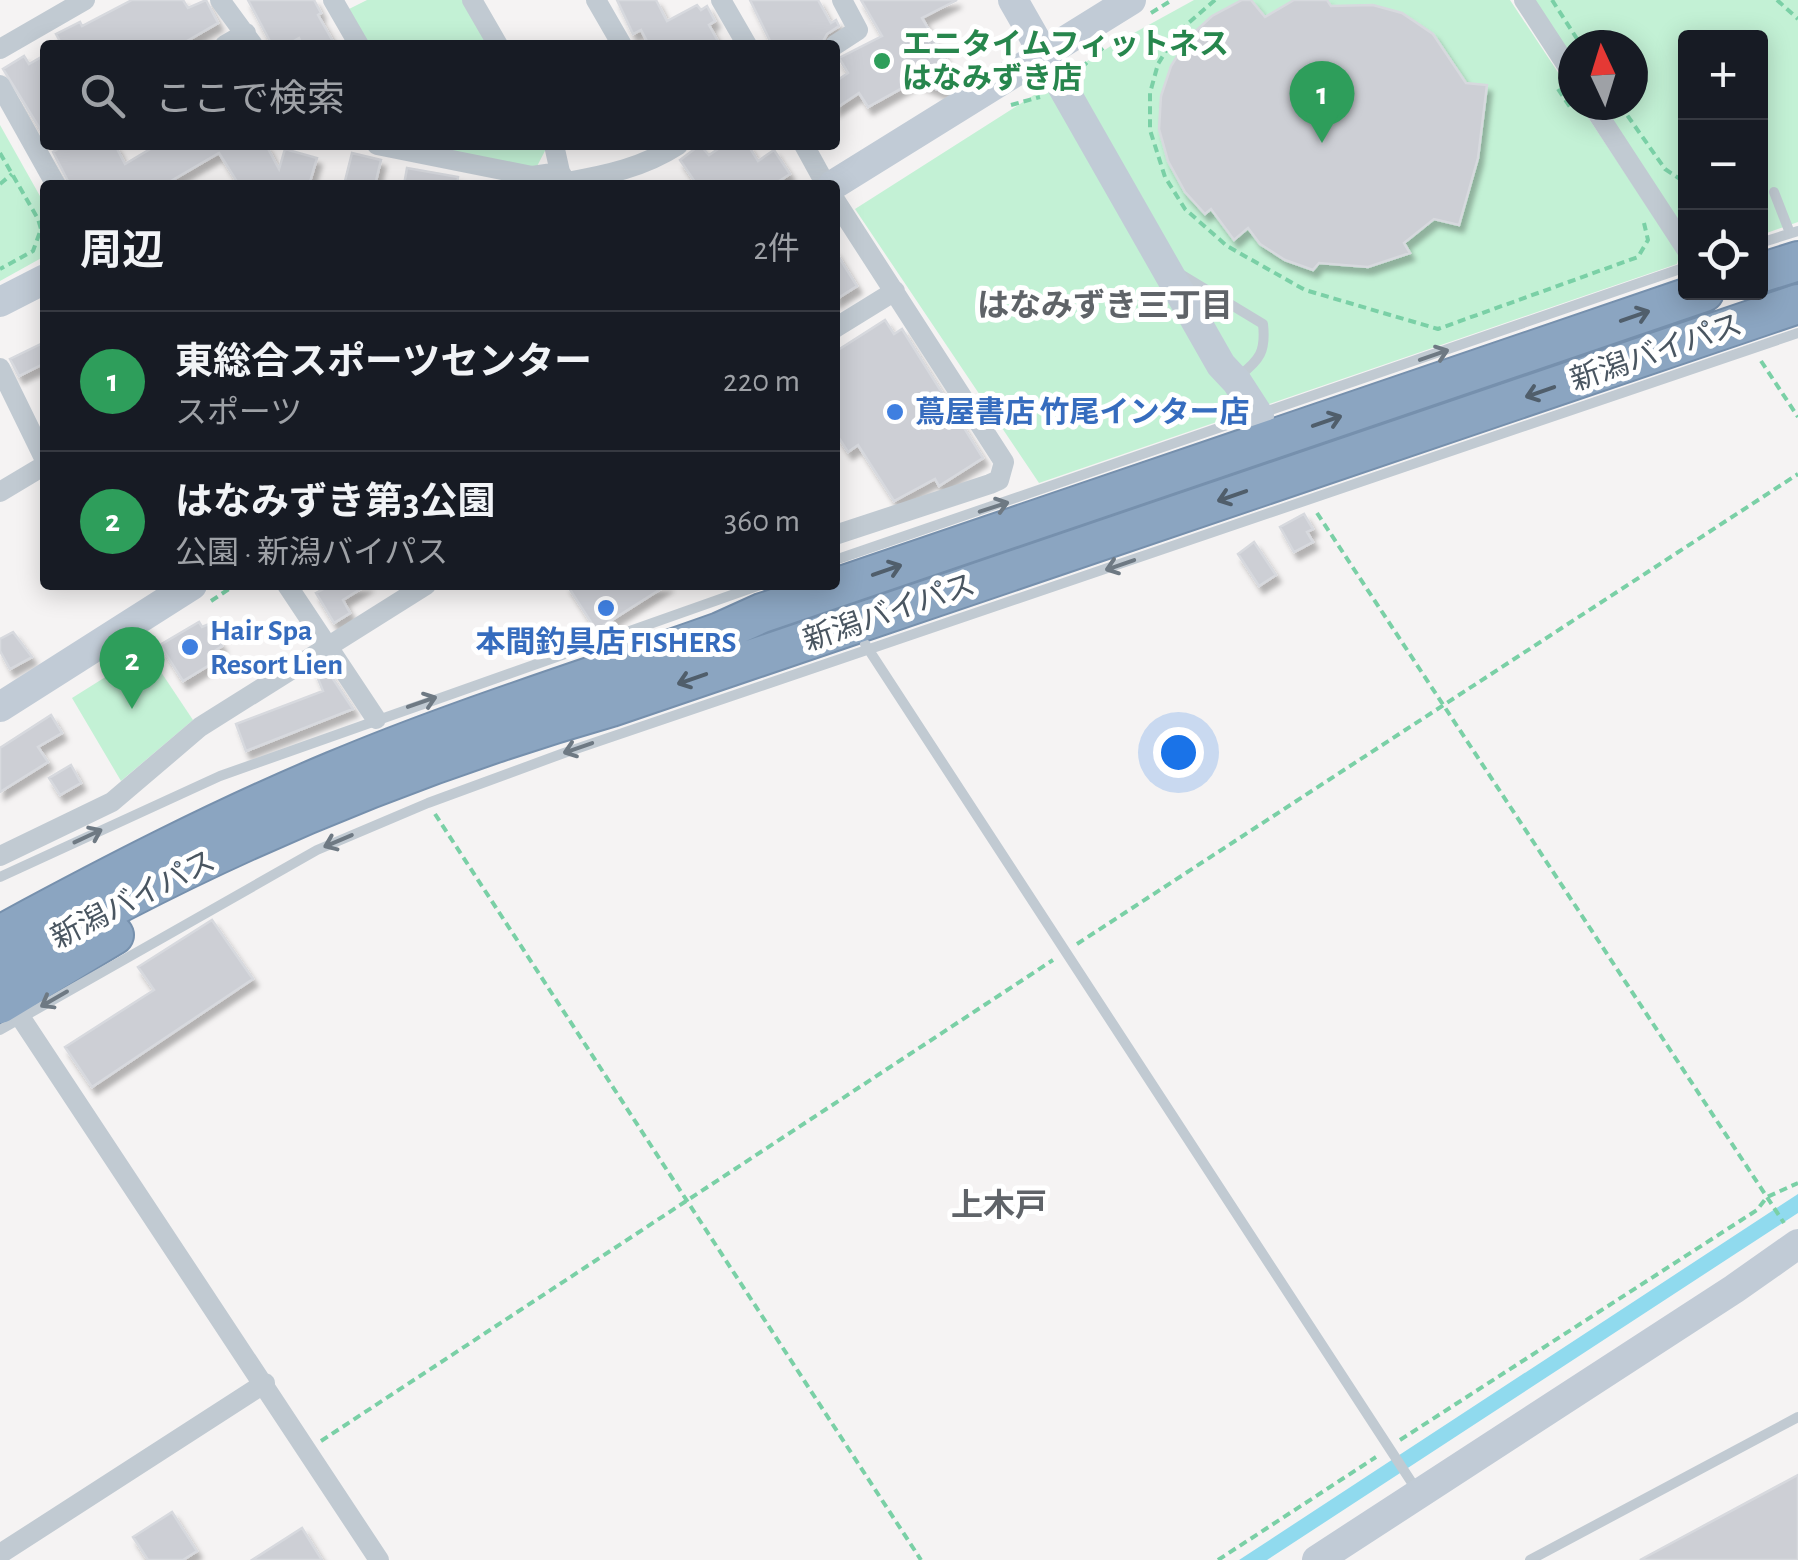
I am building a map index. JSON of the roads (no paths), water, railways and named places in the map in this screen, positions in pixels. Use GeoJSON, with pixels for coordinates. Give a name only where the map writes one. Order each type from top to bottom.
{"type":"FeatureCollection","features":[{"type":"Feature","properties":{"kind":"highway","name":"新潟バイパス"},"geometry":{"type":"LineString","coordinates":[[1768,267],[1795,242]]}},
{"type":"Feature","properties":{"kind":"highway","name":"新潟バイパス"},"geometry":{"type":"LineString","coordinates":[[840,573],[1679,300]]}},
{"type":"Feature","properties":{"kind":"highway","name":"新潟バイパス"},"geometry":{"type":"LineString","coordinates":[[0,968],[172,878],[348,798],[528,731],[610,707],[1798,304]]}},
{"type":"Feature","properties":{"kind":"highway","name":"新潟バイパス"},"geometry":{"type":"LineString","coordinates":[[0,935],[176,843],[334,770],[720,632],[761,599],[789,590]]}},
{"type":"Feature","properties":{"kind":"highway"},"geometry":{"type":"LineString","coordinates":[[0,906],[192,812],[338,750],[761,599]]}},
{"type":"Feature","properties":{"kind":"highway"},"geometry":{"type":"LineString","coordinates":[[12,1010],[81,952],[234,869],[362,809],[533,744],[610,707]]}},
{"type":"Feature","properties":{"kind":"street"},"geometry":{"type":"LineString","coordinates":[[220,0],[250,39]]}},
{"type":"Feature","properties":{"kind":"street"},"geometry":{"type":"LineString","coordinates":[[334,0],[357,40]]}},
{"type":"Feature","properties":{"kind":"street"},"geometry":{"type":"LineString","coordinates":[[472,0],[495,40]]}},
{"type":"Feature","properties":{"kind":"street"},"geometry":{"type":"LineString","coordinates":[[596,0],[619,40]]}},
{"type":"Feature","properties":{"kind":"street"},"geometry":{"type":"LineString","coordinates":[[722,0],[744,40]]}},
{"type":"Feature","properties":{"kind":"street"},"geometry":{"type":"LineString","coordinates":[[840,42],[858,30],[842,0]]}},
{"type":"Feature","properties":{"kind":"street"},"geometry":{"type":"LineString","coordinates":[[1013,0],[1222,365],[1259,416]]}},
{"type":"Feature","properties":{"kind":"street"},"geometry":{"type":"LineString","coordinates":[[838,180],[1131,0]]}},
{"type":"Feature","properties":{"kind":"street"},"geometry":{"type":"LineString","coordinates":[[1524,0],[1558,69]]}},
{"type":"Feature","properties":{"kind":"street"},"geometry":{"type":"LineString","coordinates":[[0,49],[81,1]]}},
{"type":"Feature","properties":{"kind":"street"},"geometry":{"type":"LineString","coordinates":[[0,85],[40,147]]}},
{"type":"Feature","properties":{"kind":"street"},"geometry":{"type":"LineString","coordinates":[[1591,120],[1678,238]]}},
{"type":"Feature","properties":{"kind":"street"},"geometry":{"type":"LineString","coordinates":[[41,150],[54,180]]}},
{"type":"Feature","properties":{"kind":"street"},"geometry":{"type":"LineString","coordinates":[[401,150],[565,180],[608,174],[655,160],[670,150]]}},
{"type":"Feature","properties":{"kind":"street"},"geometry":{"type":"LineString","coordinates":[[556,150],[565,180]]}},
{"type":"Feature","properties":{"kind":"street"},"geometry":{"type":"LineString","coordinates":[[807,150],[827,180]]}},
{"type":"Feature","properties":{"kind":"street"},"geometry":{"type":"LineString","coordinates":[[840,208],[1000,452],[1003,470],[999,480],[990,484],[840,533]]}},
{"type":"Feature","properties":{"kind":"street"},"geometry":{"type":"LineString","coordinates":[[0,302],[40,282]]}},
{"type":"Feature","properties":{"kind":"street"},"geometry":{"type":"LineString","coordinates":[[840,325],[895,290]]}},
{"type":"Feature","properties":{"kind":"street"},"geometry":{"type":"LineString","coordinates":[[0,368],[40,452]]}},
{"type":"Feature","properties":{"kind":"street"},"geometry":{"type":"LineString","coordinates":[[0,492],[40,466]]}},
{"type":"Feature","properties":{"kind":"street"},"geometry":{"type":"LineString","coordinates":[[0,706],[184,590]]}},
{"type":"Feature","properties":{"kind":"street"},"geometry":{"type":"LineString","coordinates":[[291,590],[376,719]]}},
{"type":"Feature","properties":{"kind":"street"},"geometry":{"type":"LineString","coordinates":[[0,856],[112,802],[200,727],[418,590]]}},
{"type":"Feature","properties":{"kind":"street"},"geometry":{"type":"LineString","coordinates":[[12,1010],[380,1560]]}},
{"type":"Feature","properties":{"kind":"street"},"geometry":{"type":"LineString","coordinates":[[1317,1560],[1414,1487],[1734,1289],[1793,1236]]}},
{"type":"Feature","properties":{"kind":"street"},"geometry":{"type":"LineString","coordinates":[[0,1554],[264,1382]]}},
{"type":"Feature","properties":{"kind":"lane"},"geometry":{"type":"LineString","coordinates":[[1768,243],[1795,242],[1774,192]]}},
{"type":"Feature","properties":{"kind":"lane"},"geometry":{"type":"LineString","coordinates":[[1161,260],[1262,324],[1266,345],[1263,355],[1235,380]]}},
{"type":"Feature","properties":{"kind":"lane"},"geometry":{"type":"LineString","coordinates":[[840,558],[1678,270]]}},
{"type":"Feature","properties":{"kind":"lane"},"geometry":{"type":"LineString","coordinates":[[0,1030],[12,1010],[317,850],[428,803],[867,647],[1798,333]]}},
{"type":"Feature","properties":{"kind":"lane"},"geometry":{"type":"LineString","coordinates":[[0,877],[220,776],[376,719],[761,599]]}},
{"type":"Feature","properties":{"kind":"lane"},"geometry":{"type":"LineString","coordinates":[[867,647],[1414,1487]]}},
{"type":"Feature","properties":{"kind":"lane"},"geometry":{"type":"LineString","coordinates":[[1530,1560],[1798,1416]]}},
{"type":"Feature","properties":{"kind":"water"},"geometry":{"type":"Polygon","coordinates":[[[1798,1194],[1798,1213],[1267,1560],[1239,1560],[1798,1194]]]}},
{"type":"Feature","properties":{"kind":"place","name":"エニタイムフィットネス はなみずき店"},"geometry":{"type":"Point","coordinates":[882,61]}},
{"type":"Feature","properties":{"kind":"place","name":"東総合スポーツセンター"},"geometry":{"type":"Point","coordinates":[1322,143]}},
{"type":"Feature","properties":{"kind":"place","name":"蔦屋書店 竹尾インター店"},"geometry":{"type":"Point","coordinates":[895,412]}},
{"type":"Feature","properties":{"kind":"place","name":"本間釣具店 FISHERS"},"geometry":{"type":"Point","coordinates":[606,608]}},
{"type":"Feature","properties":{"kind":"place","name":"Hair Spa Resort Lien"},"geometry":{"type":"Point","coordinates":[190,647]}},
{"type":"Feature","properties":{"kind":"place","name":"はなみずき第3公園"},"geometry":{"type":"Point","coordinates":[132,709]}},
{"type":"Feature","properties":{"kind":"district","name":"はなみずき三丁目"},"geometry":{"type":"Point","coordinates":[1105,305]}},
{"type":"Feature","properties":{"kind":"district","name":"上木戸"},"geometry":{"type":"Point","coordinates":[999,1205]}}]}
